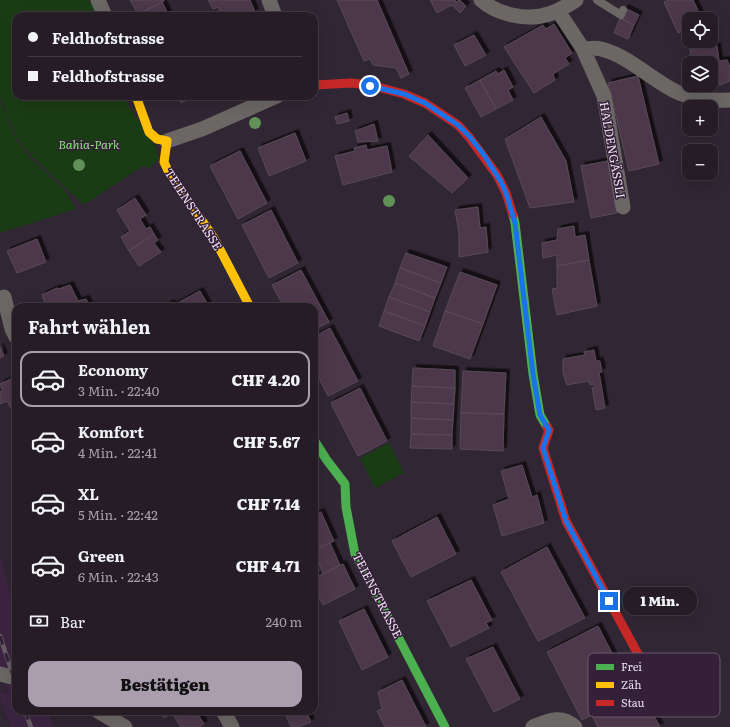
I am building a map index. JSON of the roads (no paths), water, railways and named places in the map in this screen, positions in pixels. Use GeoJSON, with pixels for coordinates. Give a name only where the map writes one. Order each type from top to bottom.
{"type":"FeatureCollection","features":[{"type":"Feature","properties":{"kind":"street"},"geometry":{"type":"LineString","coordinates":[[98,0],[103,12]]}},
{"type":"Feature","properties":{"kind":"street"},"geometry":{"type":"LineString","coordinates":[[269,0],[274,12]]}},
{"type":"Feature","properties":{"kind":"street"},"geometry":{"type":"LineString","coordinates":[[481,0],[501,12],[523,17],[540,16],[558,11],[576,0]]}},
{"type":"Feature","properties":{"kind":"street","name":"HALDENGÄSSLI"},"geometry":{"type":"LineString","coordinates":[[558,11],[583,49],[604,96],[623,207]]}},
{"type":"Feature","properties":{"kind":"street"},"geometry":{"type":"LineString","coordinates":[[583,49],[600,48],[608,51],[628,61],[668,87],[687,96],[709,100],[730,100]]}},
{"type":"Feature","properties":{"kind":"street"},"geometry":{"type":"LineString","coordinates":[[318,85],[351,83],[370,86],[404,94],[425,103],[458,125],[470,137],[497,174],[506,193],[515,223],[533,374],[540,415],[549,430],[543,448],[566,521],[637,653]]}},
{"type":"Feature","properties":{"kind":"street"},"geometry":{"type":"LineString","coordinates":[[138,100],[150,132],[157,139],[167,141],[202,129],[268,100]]}},
{"type":"Feature","properties":{"kind":"street","name":"TEIENSTRASSE"},"geometry":{"type":"LineString","coordinates":[[167,141],[164,162],[169,173],[214,238],[248,303]]}},
{"type":"Feature","properties":{"kind":"street"},"geometry":{"type":"LineString","coordinates":[[4,297],[12,329]]}},
{"type":"Feature","properties":{"kind":"street","name":"TEIENSTRASSE"},"geometry":{"type":"LineString","coordinates":[[318,446],[345,484],[346,507],[355,554],[445,727]]}},
{"type":"Feature","properties":{"kind":"street"},"geometry":{"type":"LineString","coordinates":[[0,674],[12,677]]}},
{"type":"Feature","properties":{"kind":"street"},"geometry":{"type":"LineString","coordinates":[[105,715],[125,727]]}},
{"type":"Feature","properties":{"kind":"street"},"geometry":{"type":"LineString","coordinates":[[225,715],[232,727]]}},
{"type":"Feature","properties":{"kind":"street"},"geometry":{"type":"LineString","coordinates":[[532,727],[555,719],[564,720],[575,727]]}},
{"type":"Feature","properties":{"kind":"lane"},"geometry":{"type":"LineString","coordinates":[[597,0],[621,14],[623,10]]}},
{"type":"Feature","properties":{"kind":"railway"},"geometry":{"type":"LineString","coordinates":[[0,636],[12,673]]}},
{"type":"Feature","properties":{"kind":"railway"},"geometry":{"type":"LineString","coordinates":[[26,715],[31,727]]}},
{"type":"Feature","properties":{"kind":"park label","name":"Bahia-Park"},"geometry":{"type":"Point","coordinates":[89,144]}}]}
